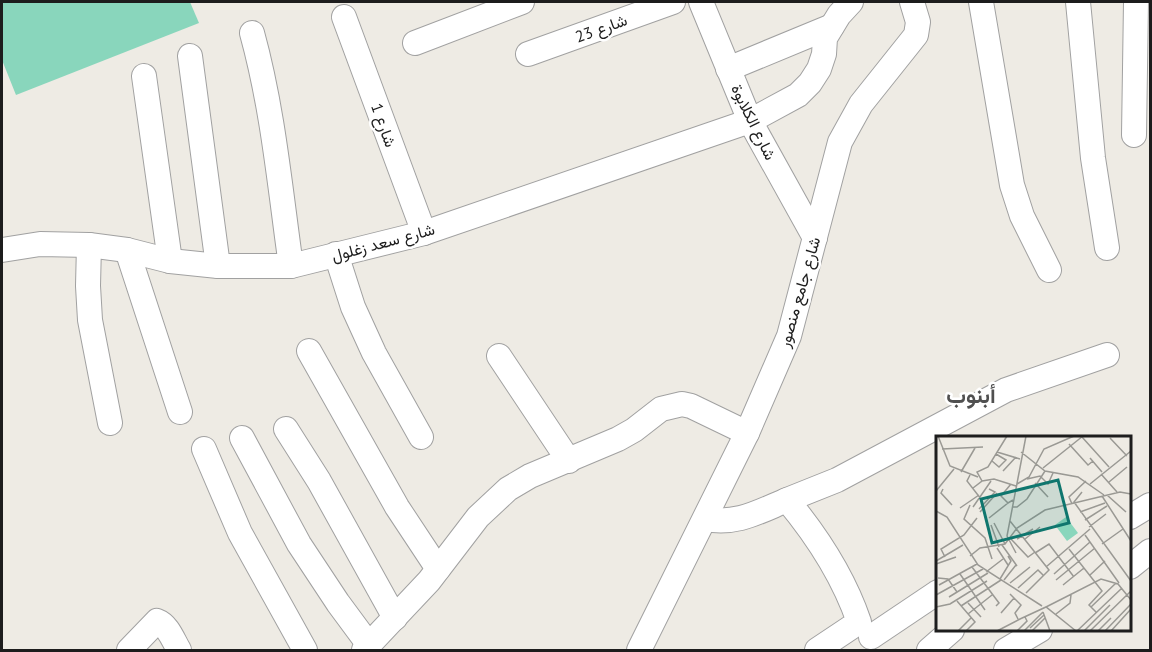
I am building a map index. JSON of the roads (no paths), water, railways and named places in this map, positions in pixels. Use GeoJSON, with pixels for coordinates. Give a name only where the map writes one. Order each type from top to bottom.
{"type":"FeatureCollection","features":[{"type":"Feature","properties":{"kind":"street"},"geometry":{"type":"LineString","coordinates":[[415,43],[522,2]]}},
{"type":"Feature","properties":{"kind":"street","name":"شارع 23"},"geometry":{"type":"LineString","coordinates":[[528,54],[673,2]]}},
{"type":"Feature","properties":{"kind":"street","name":"شارع الكلابوة"},"geometry":{"type":"LineString","coordinates":[[700,2],[750,121],[815,238]]}},
{"type":"Feature","properties":{"kind":"street"},"geometry":{"type":"LineString","coordinates":[[728,69],[831,26],[851,2]]}},
{"type":"Feature","properties":{"kind":"street","name":"شارع جامع منصور"},"geometry":{"type":"LineString","coordinates":[[639,651],[747,433],[789,336],[840,142],[861,105],[916,35],[918,22],[912,2]]}},
{"type":"Feature","properties":{"kind":"street"},"geometry":{"type":"LineString","coordinates":[[981,2],[1012,184],[1022,216],[1049,270]]}},
{"type":"Feature","properties":{"kind":"street"},"geometry":{"type":"LineString","coordinates":[[1078,2],[1093,158],[1107,248]]}},
{"type":"Feature","properties":{"kind":"street"},"geometry":{"type":"LineString","coordinates":[[1134,135],[1136,2]]}},
{"type":"Feature","properties":{"kind":"street","name":"شارع 1"},"geometry":{"type":"LineString","coordinates":[[344,17],[424,233]]}},
{"type":"Feature","properties":{"kind":"street","name":"شارع سعد زغلول"},"geometry":{"type":"LineString","coordinates":[[2,250],[40,244],[89,245],[127,250],[170,261],[218,266],[291,266],[424,233],[750,121],[798,95],[810,83],[819,69],[824,54],[825,38],[831,26]]}},
{"type":"Feature","properties":{"kind":"street"},"geometry":{"type":"LineString","coordinates":[[252,33],[273,128],[291,266]]}},
{"type":"Feature","properties":{"kind":"street"},"geometry":{"type":"LineString","coordinates":[[190,57],[218,266]]}},
{"type":"Feature","properties":{"kind":"street"},"geometry":{"type":"LineString","coordinates":[[144,76],[170,261]]}},
{"type":"Feature","properties":{"kind":"street"},"geometry":{"type":"LineString","coordinates":[[89,245],[90,320],[110,423]]}},
{"type":"Feature","properties":{"kind":"street"},"geometry":{"type":"LineString","coordinates":[[127,250],[180,411]]}},
{"type":"Feature","properties":{"kind":"street"},"geometry":{"type":"LineString","coordinates":[[336,254],[357,316],[374,353],[421,437]]}},
{"type":"Feature","properties":{"kind":"street"},"geometry":{"type":"LineString","coordinates":[[309,351],[397,507],[438,569]]}},
{"type":"Feature","properties":{"kind":"street"},"geometry":{"type":"LineString","coordinates":[[705,519],[720,522],[737,520],[787,500],[855,471],[1006,390],[1107,355]]}},
{"type":"Feature","properties":{"kind":"street"},"geometry":{"type":"LineString","coordinates":[[499,356],[569,460]]}},
{"type":"Feature","properties":{"kind":"street"},"geometry":{"type":"LineString","coordinates":[[242,438],[299,544],[366,648],[429,581],[477,517],[508,489],[530,476],[618,439],[661,409],[671,405],[691,406],[747,433]]}},
{"type":"Feature","properties":{"kind":"street"},"geometry":{"type":"LineString","coordinates":[[286,429],[319,481],[395,618]]}},
{"type":"Feature","properties":{"kind":"street"},"geometry":{"type":"LineString","coordinates":[[204,449],[244,541],[304,651]]}},
{"type":"Feature","properties":{"kind":"street"},"geometry":{"type":"LineString","coordinates":[[787,500],[831,562],[871,636]]}},
{"type":"Feature","properties":{"kind":"street"},"geometry":{"type":"LineString","coordinates":[[1131,516],[1150,505]]}},
{"type":"Feature","properties":{"kind":"street"},"geometry":{"type":"LineString","coordinates":[[1131,566],[1150,551]]}},
{"type":"Feature","properties":{"kind":"street"},"geometry":{"type":"LineString","coordinates":[[817,651],[871,636],[936,593]]}},
{"type":"Feature","properties":{"kind":"street"},"geometry":{"type":"LineString","coordinates":[[129,651],[156,621],[163,623],[179,651]]}},
{"type":"Feature","properties":{"kind":"street"},"geometry":{"type":"LineString","coordinates":[[929,651],[951,631]]}},
{"type":"Feature","properties":{"kind":"street"},"geometry":{"type":"LineString","coordinates":[[1006,651],[1038,631]]}},
{"type":"Feature","properties":{"kind":"district","name":"أبنوب"},"geometry":{"type":"Point","coordinates":[971,395]}}]}
